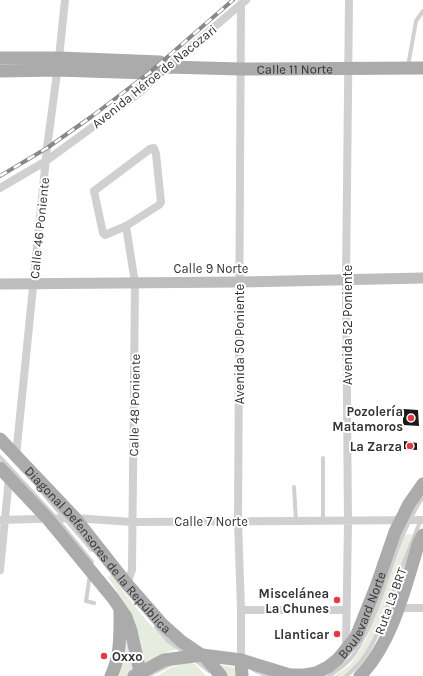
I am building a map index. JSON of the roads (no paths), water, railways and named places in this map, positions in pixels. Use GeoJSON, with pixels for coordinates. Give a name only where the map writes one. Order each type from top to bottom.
{"type":"FeatureCollection","features":[{"type":"Feature","properties":{"kind":"main road","name":"Calle 11 Norte"},"geometry":{"type":"LineString","coordinates":[[0,58],[58,64]]}},
{"type":"Feature","properties":{"kind":"main road","name":"Calle 11 Norte"},"geometry":{"type":"LineString","coordinates":[[0,70],[58,64],[160,62],[167,67],[241,69],[423,69]]}},
{"type":"Feature","properties":{"kind":"main road","name":"Calle 9 Norte"},"geometry":{"type":"LineString","coordinates":[[0,284],[239,282],[423,278]]}},
{"type":"Feature","properties":{"kind":"main road","name":"Diagonal Defensores de la República"},"geometry":{"type":"LineString","coordinates":[[0,439],[70,518],[157,623],[199,657]]}},
{"type":"Feature","properties":{"kind":"main road","name":"Diagonal Defensores de la República"},"geometry":{"type":"LineString","coordinates":[[4,473],[53,519],[124,610],[142,673]]}},
{"type":"Feature","properties":{"kind":"main road","name":"Boulevard Norte"},"geometry":{"type":"LineString","coordinates":[[199,657],[238,666],[290,675],[316,673],[328,667],[346,651],[356,637],[376,587],[395,532],[405,520],[409,504],[423,484]]}},
{"type":"Feature","properties":{"kind":"main road"},"geometry":{"type":"LineString","coordinates":[[360,676],[379,652],[398,608],[419,542],[423,535]]}},
{"type":"Feature","properties":{"kind":"main road"},"geometry":{"type":"LineString","coordinates":[[111,676],[118,655],[124,610]]}},
{"type":"Feature","properties":{"kind":"main road"},"geometry":{"type":"LineString","coordinates":[[157,623],[201,644],[238,666]]}},
{"type":"Feature","properties":{"kind":"main road"},"geometry":{"type":"LineString","coordinates":[[142,673],[164,660],[199,657],[222,676]]}},
{"type":"Feature","properties":{"kind":"street","name":"Calle 46 Poniente"},"geometry":{"type":"LineString","coordinates":[[16,456],[47,148],[65,0]]}},
{"type":"Feature","properties":{"kind":"street","name":"Avenida 52 Poniente"},"geometry":{"type":"LineString","coordinates":[[346,651],[348,522],[346,279],[348,0]]}},
{"type":"Feature","properties":{"kind":"street","name":"Avenida Héroe de Nacozari"},"geometry":{"type":"LineString","coordinates":[[0,188],[46,161],[139,93],[167,67],[244,2]]}},
{"type":"Feature","properties":{"kind":"street","name":"Avenida 50 Poniente"},"geometry":{"type":"LineString","coordinates":[[238,666],[241,610],[238,521],[239,282],[241,69],[244,2]]}},
{"type":"Feature","properties":{"kind":"street"},"geometry":{"type":"LineString","coordinates":[[154,148],[156,154],[161,202],[126,226],[110,234],[105,235],[103,233],[94,191],[150,149],[154,148]]}},
{"type":"Feature","properties":{"kind":"street","name":"Calle 48 Poniente"},"geometry":{"type":"LineString","coordinates":[[124,585],[132,570],[135,283],[126,226]]}},
{"type":"Feature","properties":{"kind":"street"},"geometry":{"type":"LineString","coordinates":[[0,570],[4,473]]}},
{"type":"Feature","properties":{"kind":"street","name":"Calle 7 Norte"},"geometry":{"type":"LineString","coordinates":[[3,520],[70,518],[132,522],[348,522],[422,520]]}},
{"type":"Feature","properties":{"kind":"street"},"geometry":{"type":"LineString","coordinates":[[398,608],[423,608]]}},
{"type":"Feature","properties":{"kind":"street"},"geometry":{"type":"LineString","coordinates":[[241,610],[346,610]]}},
{"type":"Feature","properties":{"kind":"lane"},"geometry":{"type":"LineString","coordinates":[[407,68],[416,21],[423,11]]}},
{"type":"Feature","properties":{"kind":"lane"},"geometry":{"type":"LineString","coordinates":[[0,457],[53,519]]}},
{"type":"Feature","properties":{"kind":"lane"},"geometry":{"type":"LineString","coordinates":[[323,458],[324,521]]}},
{"type":"Feature","properties":{"kind":"lane"},"geometry":{"type":"LineString","coordinates":[[36,486],[70,518],[96,555]]}},
{"type":"Feature","properties":{"kind":"lane"},"geometry":{"type":"LineString","coordinates":[[294,487],[296,521]]}},
{"type":"Feature","properties":{"kind":"lane","name":"Ruta L3 BRT"},"geometry":{"type":"LineString","coordinates":[[329,676],[348,662],[356,652],[377,608],[402,535],[405,520],[423,497]]}},
{"type":"Feature","properties":{"kind":"lane","name":"Ruta L3 BRT"},"geometry":{"type":"LineString","coordinates":[[346,676],[358,666],[368,653],[378,635],[412,539],[422,520]]}},
{"type":"Feature","properties":{"kind":"lane"},"geometry":{"type":"LineString","coordinates":[[93,569],[86,601],[94,603]]}},
{"type":"Feature","properties":{"kind":"lane"},"geometry":{"type":"LineString","coordinates":[[124,610],[138,640]]}},
{"type":"Feature","properties":{"kind":"lane"},"geometry":{"type":"LineString","coordinates":[[199,657],[213,676]]}},
{"type":"Feature","properties":{"kind":"lane"},"geometry":{"type":"LineString","coordinates":[[238,666],[268,676]]}},
{"type":"Feature","properties":{"kind":"railway"},"geometry":{"type":"LineString","coordinates":[[0,176],[47,148],[91,117],[149,73],[233,0]]}},
{"type":"Feature","properties":{"kind":"place","name":"Pozolería Matamoros"},"geometry":{"type":"Point","coordinates":[411,418]}},
{"type":"Feature","properties":{"kind":"place","name":"La Zarza"},"geometry":{"type":"Point","coordinates":[410,446]}},
{"type":"Feature","properties":{"kind":"place","name":"Miscelánea La Chunes"},"geometry":{"type":"Point","coordinates":[337,600]}},
{"type":"Feature","properties":{"kind":"place","name":"Llanticar"},"geometry":{"type":"Point","coordinates":[337,634]}},
{"type":"Feature","properties":{"kind":"place","name":"Oxxo"},"geometry":{"type":"Point","coordinates":[104,656]}}]}
